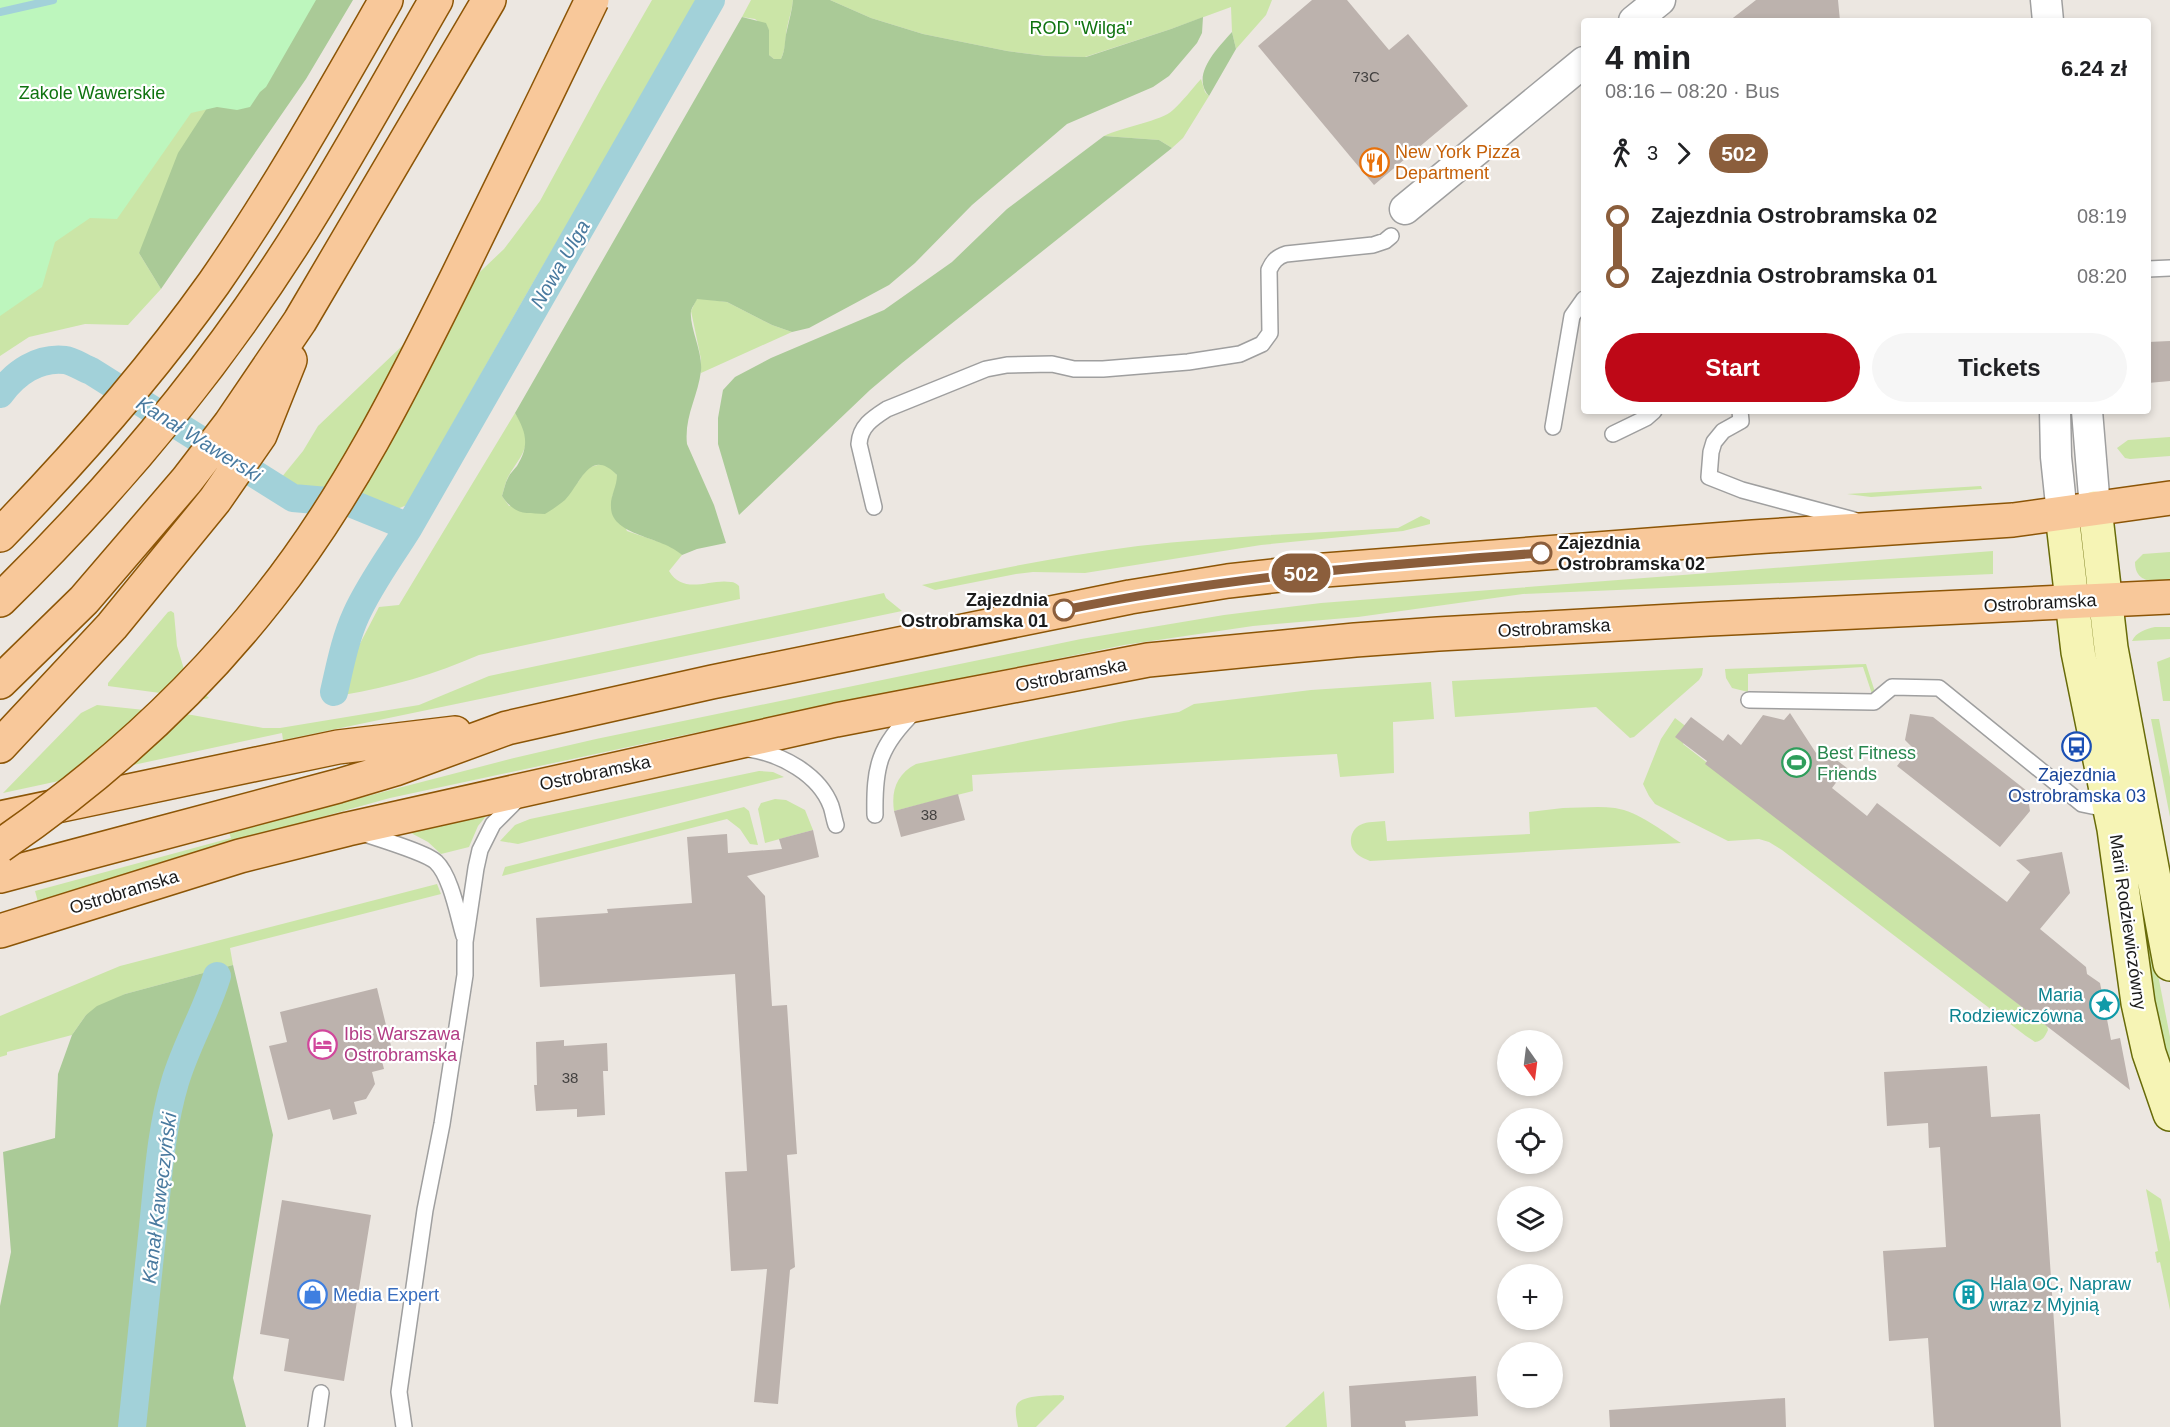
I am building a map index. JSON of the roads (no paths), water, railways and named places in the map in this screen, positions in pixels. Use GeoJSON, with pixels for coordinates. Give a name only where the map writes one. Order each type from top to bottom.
{"type":"FeatureCollection","features":[{"type":"Feature","properties":{"kind":"main road"},"geometry":{"type":"LineString","coordinates":[[0,535],[36,499],[106,421],[146,372],[237,248],[298,154],[386,0]]}},
{"type":"Feature","properties":{"kind":"main road"},"geometry":{"type":"LineString","coordinates":[[0,600],[106,491],[183,398],[251,306],[304,227],[436,0]]}},
{"type":"Feature","properties":{"kind":"main road"},"geometry":{"type":"LineString","coordinates":[[0,746],[112,626],[215,500],[245,430],[322,282],[489,0]]}},
{"type":"Feature","properties":{"kind":"main road"},"geometry":{"type":"LineString","coordinates":[[0,846],[60,803],[114,759],[182,697],[258,610],[301,553],[366,452],[419,354],[592,0]]}},
{"type":"Feature","properties":{"kind":"main road"},"geometry":{"type":"LineString","coordinates":[[0,682],[84,600],[187,480],[245,430]]}},
{"type":"Feature","properties":{"kind":"main road"},"geometry":{"type":"LineString","coordinates":[[0,818],[338,747],[507,728],[660,693],[1031,616],[1130,597],[1228,582],[1325,570],[2013,520],[2170,498]]}},
{"type":"Feature","properties":{"kind":"main road"},"geometry":{"type":"LineString","coordinates":[[0,528],[36,499]]}},
{"type":"Feature","properties":{"kind":"main road","name":"Ostrobramska"},"geometry":{"type":"LineString","coordinates":[[0,931],[240,856],[348,829],[707,748],[1149,660],[1355,640],[1678,620],[2170,597]]}},
{"type":"Feature","properties":{"kind":"main road"},"geometry":{"type":"LineString","coordinates":[[15,872],[338,786],[394,769],[507,728]]}},
{"type":"Feature","properties":{"kind":"street"},"geometry":{"type":"LineString","coordinates":[[1638,18],[1660,0]]}},
{"type":"Feature","properties":{"kind":"street"},"geometry":{"type":"LineString","coordinates":[[2046,0],[2048,18]]}},
{"type":"Feature","properties":{"kind":"street"},"geometry":{"type":"LineString","coordinates":[[1405,209],[1581,64]]}},
{"type":"Feature","properties":{"kind":"street"},"geometry":{"type":"LineString","coordinates":[[2055,414],[2056,457],[2062,514]]}},
{"type":"Feature","properties":{"kind":"street"},"geometry":{"type":"LineString","coordinates":[[2087,414],[2095,508]]}},
{"type":"Feature","properties":{"kind":"street","name":"Marii Rodziewiczówny"},"geometry":{"type":"LineString","coordinates":[[2095,508],[2104,600],[2121,705],[2170,964]]}},
{"type":"Feature","properties":{"kind":"street","name":"Marii Rodziewiczówny"},"geometry":{"type":"LineString","coordinates":[[2062,514],[2078,652],[2111,810],[2138,1003],[2149,1053],[2170,1114]]}},
{"type":"Feature","properties":{"kind":"lane"},"geometry":{"type":"LineString","coordinates":[[874,507],[859,438],[862,429],[874,417],[887,410],[986,369],[1007,364],[1052,364],[1074,369],[1103,369],[1188,362],[1240,354],[1255,348],[1270,333],[1269,270],[1273,261],[1279,256],[1373,246],[1391,236]]}},
{"type":"Feature","properties":{"kind":"lane"},"geometry":{"type":"LineString","coordinates":[[2151,269],[2170,268]]}},
{"type":"Feature","properties":{"kind":"lane"},"geometry":{"type":"LineString","coordinates":[[1554,427],[1572,316],[1581,303]]}},
{"type":"Feature","properties":{"kind":"lane"},"geometry":{"type":"LineString","coordinates":[[1613,434],[1651,414]]}},
{"type":"Feature","properties":{"kind":"lane"},"geometry":{"type":"LineString","coordinates":[[1740,414],[1740,421],[1724,431],[1712,447],[1709,477],[1742,490],[1883,528]]}},
{"type":"Feature","properties":{"kind":"lane"},"geometry":{"type":"LineString","coordinates":[[1749,700],[1874,702],[1892,687],[1939,688],[2082,804],[2111,810]]}},
{"type":"Feature","properties":{"kind":"lane"},"geometry":{"type":"LineString","coordinates":[[875,815],[876,774],[879,762],[897,729],[924,703]]}},
{"type":"Feature","properties":{"kind":"lane"},"geometry":{"type":"LineString","coordinates":[[707,748],[739,747],[765,751],[789,761],[819,786],[831,805],[836,825]]}},
{"type":"Feature","properties":{"kind":"lane"},"geometry":{"type":"LineString","coordinates":[[404,1427],[399,1392],[425,1210],[442,1124],[465,975],[465,942],[480,850],[494,824],[529,787]]}},
{"type":"Feature","properties":{"kind":"lane"},"geometry":{"type":"LineString","coordinates":[[348,829],[394,843],[435,861],[444,874],[465,942]]}},
{"type":"Feature","properties":{"kind":"lane"},"geometry":{"type":"LineString","coordinates":[[316,1427],[321,1393]]}},
{"type":"Feature","properties":{"kind":"waterway"},"geometry":{"type":"LineString","coordinates":[[0,12],[53,0]]}},
{"type":"Feature","properties":{"kind":"waterway","name":"Nowa Ulga"},"geometry":{"type":"LineString","coordinates":[[334,692],[349,634],[368,592],[409,527],[711,0]]}},
{"type":"Feature","properties":{"kind":"waterway","name":"Kanał Wawerski"},"geometry":{"type":"LineString","coordinates":[[0,394],[13,379],[28,368],[46,361],[68,361],[91,371],[293,498],[350,503],[409,527]]}},
{"type":"Feature","properties":{"kind":"waterway","name":"Kanał Kawęczyński"},"geometry":{"type":"LineString","coordinates":[[132,1427],[158,1172],[166,1118],[180,1068],[217,976]]}},
{"type":"Feature","properties":{"kind":"place","name":"New York Pizza Department"},"geometry":{"type":"Point","coordinates":[1374,162]}},
{"type":"Feature","properties":{"kind":"place","name":"Zajezdnia Ostrobramska 02"},"geometry":{"type":"Point","coordinates":[1541,553]}},
{"type":"Feature","properties":{"kind":"place","name":"Zajezdnia Ostrobramska 01"},"geometry":{"type":"Point","coordinates":[1064,610]}},
{"type":"Feature","properties":{"kind":"place","name":"Zajezdnia Ostrobramska 03"},"geometry":{"type":"Point","coordinates":[2077,746]}},
{"type":"Feature","properties":{"kind":"place","name":"Best Fitness Friends"},"geometry":{"type":"Point","coordinates":[1796,763]}},
{"type":"Feature","properties":{"kind":"place","name":"Maria Rodziewiczówna"},"geometry":{"type":"Point","coordinates":[2104,1005]}},
{"type":"Feature","properties":{"kind":"place","name":"Ibis Warszawa Ostrobramska"},"geometry":{"type":"Point","coordinates":[323,1044]}},
{"type":"Feature","properties":{"kind":"place","name":"Hala OC, Napraw wraz z Myjnią"},"geometry":{"type":"Point","coordinates":[1969,1294]}},
{"type":"Feature","properties":{"kind":"place","name":"Media Expert"},"geometry":{"type":"Point","coordinates":[312,1295]}},
{"type":"Feature","properties":{"kind":"park label","name":"ROD \"Wilga\""},"geometry":{"type":"Point","coordinates":[1081,28]}},
{"type":"Feature","properties":{"kind":"park label","name":"Zakole Wawerskie"},"geometry":{"type":"Point","coordinates":[92,93]}}]}
